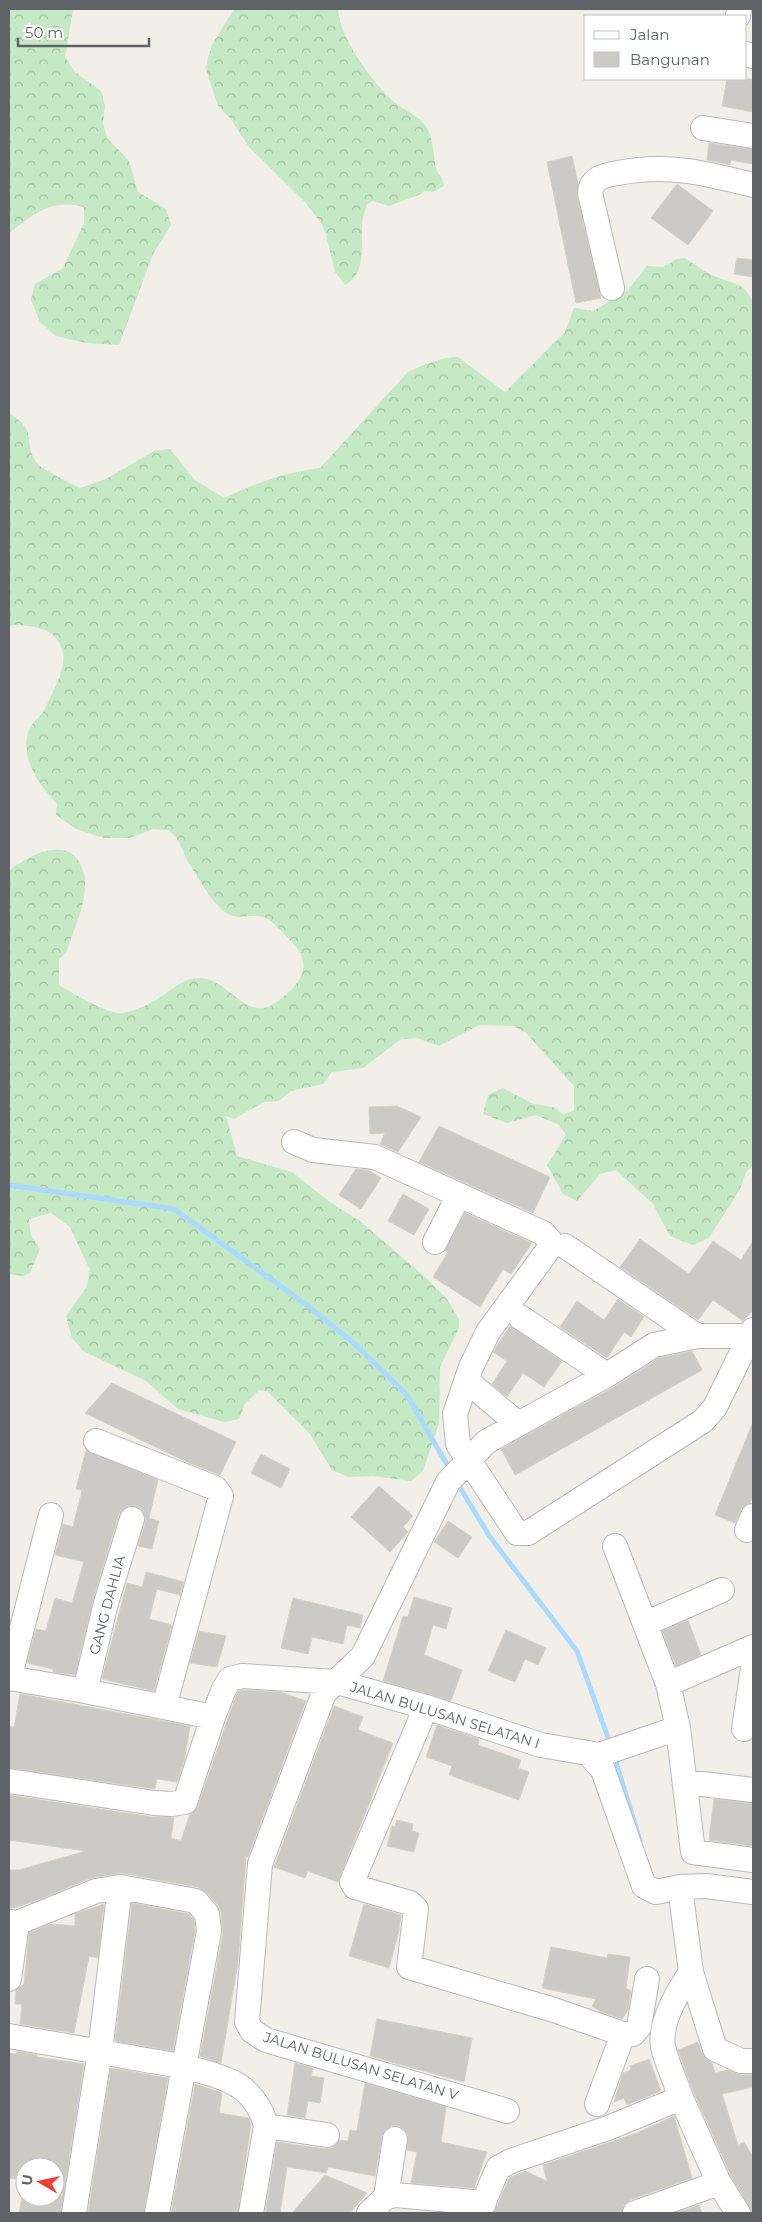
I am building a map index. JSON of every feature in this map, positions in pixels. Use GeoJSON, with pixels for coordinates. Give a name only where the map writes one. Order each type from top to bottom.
{"type":"FeatureCollection","features":[{"type":"Feature","properties":{"kind":"street"},"geometry":{"type":"LineString","coordinates":[[703,128],[753,136]]}},
{"type":"Feature","properties":{"kind":"street"},"geometry":{"type":"LineString","coordinates":[[612,288],[590,193],[591,185],[598,178],[644,168],[685,169],[753,186]]}},
{"type":"Feature","properties":{"kind":"street"},"geometry":{"type":"LineString","coordinates":[[294,1142],[313,1150],[375,1157],[543,1233],[551,1242],[548,1250],[488,1332],[471,1367],[455,1414],[458,1471],[517,1533],[528,1533],[703,1421],[715,1407],[752,1333],[697,1336],[654,1345],[607,1375],[486,1442],[458,1471],[363,1656],[337,1682]]}},
{"type":"Feature","properties":{"kind":"street"},"geometry":{"type":"LineString","coordinates":[[435,1242],[459,1195]]}},
{"type":"Feature","properties":{"kind":"street"},"geometry":{"type":"LineString","coordinates":[[565,1246],[697,1336]]}},
{"type":"Feature","properties":{"kind":"street"},"geometry":{"type":"LineString","coordinates":[[520,1317],[607,1375]]}},
{"type":"Feature","properties":{"kind":"street"},"geometry":{"type":"LineString","coordinates":[[473,1386],[518,1424]]}},
{"type":"Feature","properties":{"kind":"street"},"geometry":{"type":"LineString","coordinates":[[96,1441],[215,1488],[221,1496],[164,1707]]}},
{"type":"Feature","properties":{"kind":"street"},"geometry":{"type":"LineString","coordinates":[[9,1781],[154,1803],[171,1804],[185,1802],[213,1717],[85,1691],[9,1678],[51,1515]]}},
{"type":"Feature","properties":{"kind":"street","name":"GANG DAHLIA"},"geometry":{"type":"LineString","coordinates":[[85,1691],[106,1603],[132,1519]]}},
{"type":"Feature","properties":{"kind":"street"},"geometry":{"type":"LineString","coordinates":[[615,1546],[668,1684],[678,1728],[693,1852],[753,1860]]}},
{"type":"Feature","properties":{"kind":"street"},"geometry":{"type":"LineString","coordinates":[[645,1624],[722,1590]]}},
{"type":"Feature","properties":{"kind":"street"},"geometry":{"type":"LineString","coordinates":[[668,1684],[753,1647]]}},
{"type":"Feature","properties":{"kind":"street"},"geometry":{"type":"LineString","coordinates":[[744,1729],[753,1668]]}},
{"type":"Feature","properties":{"kind":"street","name":"JALAN BULUSAN SELATAN I"},"geometry":{"type":"LineString","coordinates":[[213,1717],[230,1678],[242,1676],[337,1682],[426,1707],[541,1745],[594,1754],[627,1747],[678,1728]]}},
{"type":"Feature","properties":{"kind":"street","name":"JALAN BULUSAN SELATAN V"},"geometry":{"type":"LineString","coordinates":[[337,1682],[324,1693],[260,1864],[247,2022],[252,2031],[266,2040],[507,2111]]}},
{"type":"Feature","properties":{"kind":"street"},"geometry":{"type":"LineString","coordinates":[[426,1707],[352,1882],[355,1887],[410,1903],[416,1909],[408,1960],[410,1967],[415,1971],[554,2010],[623,2034],[633,2034],[639,2027],[647,1978]]}},
{"type":"Feature","properties":{"kind":"street"},"geometry":{"type":"LineString","coordinates":[[594,1754],[603,1770],[644,1886],[656,1892],[680,1887],[706,1886],[753,1892]]}},
{"type":"Feature","properties":{"kind":"street"},"geometry":{"type":"LineString","coordinates":[[686,1782],[753,1790]]}},
{"type":"Feature","properties":{"kind":"street"},"geometry":{"type":"LineString","coordinates":[[74,2213],[100,2051],[120,1887]]}},
{"type":"Feature","properties":{"kind":"street"},"geometry":{"type":"LineString","coordinates":[[9,1979],[13,1922],[96,1891],[120,1887],[196,1901],[207,1914],[209,1931],[157,2213]]}},
{"type":"Feature","properties":{"kind":"street"},"geometry":{"type":"LineString","coordinates":[[680,1887],[691,1972],[715,2048],[741,2061],[753,2061]]}},
{"type":"Feature","properties":{"kind":"street"},"geometry":{"type":"LineString","coordinates":[[691,1972],[666,2019],[663,2032],[663,2046],[681,2098],[719,2182],[738,2213]]}},
{"type":"Feature","properties":{"kind":"street"},"geometry":{"type":"LineString","coordinates":[[597,2104],[623,2034]]}},
{"type":"Feature","properties":{"kind":"street"},"geometry":{"type":"LineString","coordinates":[[9,2036],[183,2066],[233,2082],[257,2104],[264,2115],[266,2126],[251,2213]]}},
{"type":"Feature","properties":{"kind":"street"},"geometry":{"type":"LineString","coordinates":[[369,2213],[386,2197],[395,2195],[482,2208],[498,2168],[511,2160],[608,2128],[681,2098]]}},
{"type":"Feature","properties":{"kind":"street"},"geometry":{"type":"LineString","coordinates":[[266,2126],[327,2135]]}},
{"type":"Feature","properties":{"kind":"street"},"geometry":{"type":"LineString","coordinates":[[386,2197],[396,2139]]}},
{"type":"Feature","properties":{"kind":"street"},"geometry":{"type":"LineString","coordinates":[[636,2213],[719,2182]]}},
{"type":"Feature","properties":{"kind":"green space"},"geometry":{"type":"Polygon","coordinates":[[[9,9],[73,9],[65,57],[75,72],[101,91],[105,106],[103,123],[107,138],[129,161],[138,192],[166,209],[171,225],[153,254],[119,345],[86,343],[56,336],[40,322],[31,300],[35,284],[63,268],[84,223],[84,207],[72,205],[52,206],[35,214],[9,233],[9,9]]]}},
{"type":"Feature","properties":{"kind":"green space"},"geometry":{"type":"Polygon","coordinates":[[[234,9],[338,9],[344,33],[367,72],[394,102],[416,116],[427,128],[432,143],[436,168],[444,186],[433,192],[424,191],[421,194],[389,206],[373,201],[367,204],[362,224],[361,260],[356,274],[345,285],[335,272],[325,231],[321,223],[306,203],[249,147],[230,118],[218,106],[206,69],[207,61],[212,45],[234,9]]]}},
{"type":"Feature","properties":{"kind":"green space"},"geometry":{"type":"Polygon","coordinates":[[[685,258],[710,274],[743,288],[753,302],[753,1165],[746,1172],[740,1189],[709,1238],[693,1245],[670,1236],[653,1204],[616,1170],[600,1174],[577,1201],[563,1194],[547,1165],[566,1135],[559,1125],[536,1115],[507,1123],[483,1114],[488,1095],[503,1088],[533,1104],[553,1107],[563,1114],[574,1111],[574,1086],[525,1032],[513,1026],[479,1025],[439,1046],[417,1038],[401,1039],[363,1068],[332,1072],[323,1084],[291,1091],[279,1101],[264,1102],[234,1119],[226,1116],[237,1156],[292,1172],[331,1203],[360,1221],[425,1277],[447,1299],[459,1319],[459,1328],[440,1367],[439,1423],[423,1471],[411,1481],[373,1476],[349,1477],[332,1470],[310,1434],[267,1391],[259,1390],[245,1404],[239,1419],[224,1422],[178,1409],[146,1381],[83,1351],[72,1338],[66,1316],[86,1288],[90,1270],[70,1227],[51,1213],[29,1219],[31,1235],[40,1249],[30,1273],[23,1276],[9,1274],[9,871],[26,859],[47,851],[67,851],[75,856],[84,876],[85,893],[66,953],[59,959],[59,985],[107,1010],[125,1013],[136,1009],[153,1002],[175,987],[194,978],[208,979],[217,983],[247,1005],[255,1008],[267,1007],[278,1001],[298,982],[302,974],[303,960],[296,947],[268,919],[260,916],[232,916],[220,908],[200,882],[176,837],[168,830],[153,829],[130,838],[104,838],[76,829],[56,815],[57,804],[34,773],[30,765],[26,746],[29,729],[44,710],[59,679],[63,656],[59,642],[49,632],[32,626],[9,626],[9,413],[27,431],[30,448],[36,462],[80,488],[106,479],[154,451],[170,449],[195,480],[224,498],[271,479],[295,472],[320,468],[408,372],[426,364],[445,358],[458,357],[505,392],[565,332],[574,308],[593,311],[627,291],[647,266],[663,267],[677,259],[685,258]]]}},
{"type":"Feature","properties":{"kind":"building"},"geometry":{"type":"Polygon","coordinates":[[[753,79],[753,112],[722,106],[727,80],[753,79]]]}},
{"type":"Feature","properties":{"kind":"building"},"geometry":{"type":"Polygon","coordinates":[[[709,143],[753,149],[753,164],[731,160],[730,165],[707,160],[709,143]]]}},
{"type":"Feature","properties":{"kind":"building"},"geometry":{"type":"Polygon","coordinates":[[[572,156],[578,183],[577,196],[601,298],[576,303],[547,162],[572,156]]]}},
{"type":"Feature","properties":{"kind":"building"},"geometry":{"type":"Polygon","coordinates":[[[677,184],[713,211],[688,245],[651,218],[677,184]]]}},
{"type":"Feature","properties":{"kind":"building"},"geometry":{"type":"Polygon","coordinates":[[[737,258],[753,260],[753,277],[734,274],[737,258]]]}},
{"type":"Feature","properties":{"kind":"building"},"geometry":{"type":"Polygon","coordinates":[[[397,1106],[421,1117],[398,1152],[380,1144],[385,1133],[370,1134],[369,1107],[397,1106]]]}},
{"type":"Feature","properties":{"kind":"building"},"geometry":{"type":"Polygon","coordinates":[[[439,1126],[550,1177],[533,1213],[419,1162],[439,1126]]]}},
{"type":"Feature","properties":{"kind":"building"},"geometry":{"type":"Polygon","coordinates":[[[356,1169],[368,1170],[381,1178],[361,1209],[339,1195],[356,1169]]]}},
{"type":"Feature","properties":{"kind":"building"},"geometry":{"type":"Polygon","coordinates":[[[403,1194],[429,1209],[414,1235],[388,1221],[403,1194]]]}},
{"type":"Feature","properties":{"kind":"building"},"geometry":{"type":"Polygon","coordinates":[[[465,1213],[532,1243],[511,1274],[503,1269],[480,1307],[433,1277],[448,1252],[445,1250],[465,1213]]]}},
{"type":"Feature","properties":{"kind":"building"},"geometry":{"type":"Polygon","coordinates":[[[640,1239],[689,1274],[713,1241],[741,1260],[753,1241],[753,1310],[743,1321],[713,1300],[698,1320],[620,1267],[640,1239]]]}},
{"type":"Feature","properties":{"kind":"building"},"geometry":{"type":"Polygon","coordinates":[[[618,1299],[644,1317],[631,1337],[624,1332],[607,1358],[560,1327],[577,1301],[604,1320],[618,1299]]]}},
{"type":"Feature","properties":{"kind":"building"},"geometry":{"type":"Polygon","coordinates":[[[510,1326],[562,1361],[544,1387],[523,1373],[507,1397],[492,1384],[507,1361],[493,1352],[510,1326]]]}},
{"type":"Feature","properties":{"kind":"building"},"geometry":{"type":"Polygon","coordinates":[[[692,1351],[702,1370],[515,1475],[501,1449],[614,1387],[659,1358],[692,1351]]]}},
{"type":"Feature","properties":{"kind":"building"},"geometry":{"type":"Polygon","coordinates":[[[112,1383],[236,1442],[220,1475],[189,1463],[85,1413],[112,1383]]]}},
{"type":"Feature","properties":{"kind":"building"},"geometry":{"type":"Polygon","coordinates":[[[753,1422],[753,1495],[750,1503],[741,1510],[735,1523],[715,1515],[753,1422]]]}},
{"type":"Feature","properties":{"kind":"building"},"geometry":{"type":"Polygon","coordinates":[[[86,1450],[158,1480],[149,1518],[159,1521],[152,1549],[138,1546],[145,1523],[142,1509],[136,1506],[128,1506],[119,1514],[93,1600],[75,1675],[53,1672],[53,1669],[27,1663],[36,1629],[46,1631],[55,1598],[72,1603],[84,1562],[55,1555],[63,1524],[73,1527],[82,1490],[76,1489],[86,1450]]]}},
{"type":"Feature","properties":{"kind":"building"},"geometry":{"type":"Polygon","coordinates":[[[261,1454],[290,1469],[281,1488],[251,1473],[261,1454]]]}},
{"type":"Feature","properties":{"kind":"building"},"geometry":{"type":"Polygon","coordinates":[[[379,1486],[413,1516],[403,1527],[408,1532],[390,1552],[351,1517],[379,1486]]]}},
{"type":"Feature","properties":{"kind":"building"},"geometry":{"type":"Polygon","coordinates":[[[448,1521],[472,1537],[458,1558],[434,1542],[448,1521]]]}},
{"type":"Feature","properties":{"kind":"building"},"geometry":{"type":"Polygon","coordinates":[[[146,1572],[184,1582],[180,1595],[157,1589],[149,1619],[172,1625],[154,1691],[102,1679],[127,1583],[142,1587],[146,1572]]]}},
{"type":"Feature","properties":{"kind":"building"},"geometry":{"type":"Polygon","coordinates":[[[414,1597],[452,1608],[446,1629],[433,1625],[424,1655],[462,1670],[451,1701],[383,1681],[403,1616],[408,1617],[414,1597]]]}},
{"type":"Feature","properties":{"kind":"building"},"geometry":{"type":"Polygon","coordinates":[[[293,1598],[363,1615],[360,1628],[347,1625],[343,1644],[312,1637],[308,1654],[281,1648],[293,1598]]]}},
{"type":"Feature","properties":{"kind":"building"},"geometry":{"type":"Polygon","coordinates":[[[688,1620],[701,1655],[676,1666],[662,1631],[688,1620]]]}},
{"type":"Feature","properties":{"kind":"building"},"geometry":{"type":"Polygon","coordinates":[[[506,1630],[546,1648],[538,1665],[525,1659],[515,1682],[488,1671],[506,1630]]]}},
{"type":"Feature","properties":{"kind":"building"},"geometry":{"type":"Polygon","coordinates":[[[199,1631],[226,1636],[217,1667],[190,1663],[199,1631]]]}},
{"type":"Feature","properties":{"kind":"building"},"geometry":{"type":"Polygon","coordinates":[[[239,1691],[280,1692],[306,1701],[248,1857],[246,1857],[238,1962],[221,2063],[200,2056],[223,1933],[221,1912],[218,1905],[206,1892],[198,1887],[121,1873],[91,1878],[33,1902],[9,1909],[9,1870],[19,1870],[86,1851],[9,1840],[9,1795],[152,1817],[174,1817],[171,1838],[181,1841],[190,1814],[198,1806],[236,1695],[239,1691]]]}},
{"type":"Feature","properties":{"kind":"building"},"geometry":{"type":"Polygon","coordinates":[[[20,1694],[190,1726],[184,1762],[177,1782],[157,1779],[155,1789],[9,1768],[9,1726],[14,1727],[20,1694]]]}},
{"type":"Feature","properties":{"kind":"building"},"geometry":{"type":"Polygon","coordinates":[[[334,1706],[363,1717],[358,1730],[393,1743],[338,1882],[308,1871],[305,1878],[274,1867],[334,1706]]]}},
{"type":"Feature","properties":{"kind":"building"},"geometry":{"type":"Polygon","coordinates":[[[437,1725],[479,1739],[478,1745],[521,1760],[518,1768],[529,1772],[519,1800],[449,1775],[452,1766],[426,1757],[437,1725]]]}},
{"type":"Feature","properties":{"kind":"building"},"geometry":{"type":"Polygon","coordinates":[[[714,1799],[753,1803],[753,1846],[709,1840],[714,1799]]]}},
{"type":"Feature","properties":{"kind":"building"},"geometry":{"type":"Polygon","coordinates":[[[397,1820],[413,1824],[412,1831],[419,1833],[414,1852],[387,1846],[392,1826],[395,1827],[397,1820]]]}},
{"type":"Feature","properties":{"kind":"building"},"geometry":{"type":"Polygon","coordinates":[[[132,1903],[189,1914],[194,1920],[195,1931],[173,2051],[115,2041],[132,1903]]]}},
{"type":"Feature","properties":{"kind":"building"},"geometry":{"type":"Polygon","coordinates":[[[104,1904],[98,1958],[89,1956],[74,2033],[20,2024],[22,2004],[15,2004],[16,1990],[24,1984],[29,1933],[50,1924],[75,1926],[75,1914],[104,1904]]]}},
{"type":"Feature","properties":{"kind":"building"},"geometry":{"type":"Polygon","coordinates":[[[364,1904],[401,1915],[399,1931],[389,1968],[349,1956],[364,1904]]]}},
{"type":"Feature","properties":{"kind":"building"},"geometry":{"type":"Polygon","coordinates":[[[551,1947],[607,1958],[608,1954],[630,1957],[626,1988],[631,1991],[628,2010],[622,2019],[601,2012],[592,2006],[596,1999],[542,1988],[551,1947]]]}},
{"type":"Feature","properties":{"kind":"building"},"geometry":{"type":"Polygon","coordinates":[[[377,2019],[472,2038],[464,2082],[370,2056],[377,2019]]]}},
{"type":"Feature","properties":{"kind":"building"},"geometry":{"type":"Polygon","coordinates":[[[698,2042],[702,2053],[712,2063],[715,2073],[728,2070],[741,2075],[753,2075],[753,2087],[722,2094],[738,2145],[744,2142],[753,2157],[753,2213],[731,2176],[694,2093],[678,2050],[698,2042]]]}},
{"type":"Feature","properties":{"kind":"building"},"geometry":{"type":"Polygon","coordinates":[[[17,2051],[37,2055],[37,2057],[84,2064],[65,2187],[65,2157],[15,2157],[15,2179],[9,2178],[9,2053],[16,2054],[17,2051]]]}},
{"type":"Feature","properties":{"kind":"building"},"geometry":{"type":"Polygon","coordinates":[[[649,2059],[661,2091],[627,2105],[624,2098],[614,2102],[623,2073],[631,2070],[630,2066],[649,2059]]]}},
{"type":"Feature","properties":{"kind":"building"},"geometry":{"type":"Polygon","coordinates":[[[295,2063],[313,2068],[311,2076],[324,2078],[320,2103],[308,2101],[305,2118],[287,2115],[295,2063]]]}},
{"type":"Feature","properties":{"kind":"building"},"geometry":{"type":"Polygon","coordinates":[[[111,2068],[168,2078],[144,2213],[88,2213],[111,2068]]]}},
{"type":"Feature","properties":{"kind":"building"},"geometry":{"type":"Polygon","coordinates":[[[365,2083],[446,2107],[441,2142],[487,2152],[474,2188],[411,2183],[417,2152],[407,2150],[408,2135],[404,2129],[398,2126],[391,2126],[385,2130],[382,2136],[375,2176],[328,2167],[326,2173],[287,2167],[280,2213],[265,2213],[277,2142],[325,2149],[332,2148],[339,2140],[348,2141],[350,2130],[357,2131],[365,2083]]]}},
{"type":"Feature","properties":{"kind":"building"},"geometry":{"type":"Polygon","coordinates":[[[195,2084],[222,2093],[219,2113],[249,2118],[251,2124],[238,2213],[171,2213],[195,2084]]]}},
{"type":"Feature","properties":{"kind":"building"},"geometry":{"type":"Polygon","coordinates":[[[674,2116],[692,2178],[630,2200],[624,2205],[622,2213],[494,2213],[509,2178],[525,2171],[547,2181],[543,2165],[637,2133],[674,2116]]]}},
{"type":"Feature","properties":{"kind":"building"},"geometry":{"type":"Polygon","coordinates":[[[325,2175],[367,2193],[350,2213],[292,2213],[325,2175]]]}},
{"type":"Feature","properties":{"kind":"building"},"geometry":{"type":"Polygon","coordinates":[[[699,2205],[702,2213],[675,2213],[699,2205]]]}},
{"type":"Feature","properties":{"kind":"building"},"geometry":{"type":"Polygon","coordinates":[[[20,2207],[62,2207],[61,2213],[19,2213],[20,2207]]]}},
{"type":"Feature","properties":{"kind":"waterway"},"geometry":{"type":"LineString","coordinates":[[9,1185],[174,1209],[308,1306],[356,1345],[407,1395],[450,1470]]}},
{"type":"Feature","properties":{"kind":"waterway"},"geometry":{"type":"LineString","coordinates":[[456,1481],[490,1537],[577,1651],[611,1746]]}},
{"type":"Feature","properties":{"kind":"waterway"},"geometry":{"type":"LineString","coordinates":[[614,1756],[640,1841]]}}]}
